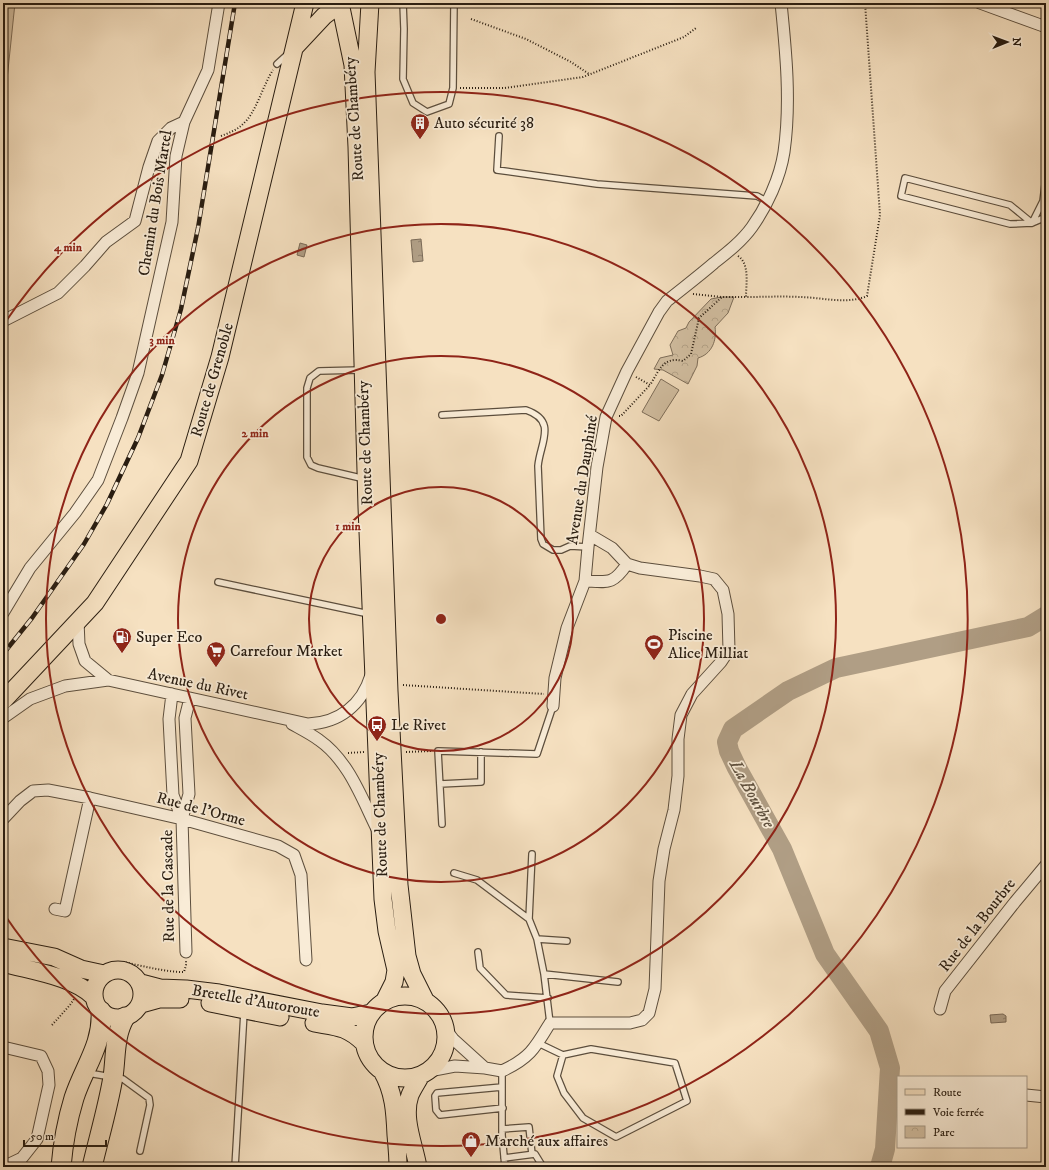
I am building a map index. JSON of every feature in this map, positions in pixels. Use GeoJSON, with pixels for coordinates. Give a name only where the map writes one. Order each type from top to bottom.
{"type":"FeatureCollection","features":[{"type":"Feature","properties":{"kind":"highway"},"geometry":{"type":"LineString","coordinates":[[61,1167],[63,1141],[74,1098],[84,1073],[95,1052],[101,1031],[98,1004]]}},
{"type":"Feature","properties":{"kind":"highway"},"geometry":{"type":"LineString","coordinates":[[92,1167],[112,1077],[118,1035],[125,1017]]}},
{"type":"Feature","properties":{"kind":"main road","name":"Route de Grenoble"},"geometry":{"type":"LineString","coordinates":[[3,701],[95,603],[189,461],[222,350],[305,3]]}},
{"type":"Feature","properties":{"kind":"main road"},"geometry":{"type":"LineString","coordinates":[[294,48],[324,16],[340,3]]}},
{"type":"Feature","properties":{"kind":"main road","name":"Route de Chambéry"},"geometry":{"type":"LineString","coordinates":[[340,3],[352,65],[357,147],[366,479],[383,899],[386,931],[396,970],[394,982],[385,1000]]}},
{"type":"Feature","properties":{"kind":"main road","name":"Route de Chambéry"},"geometry":{"type":"LineString","coordinates":[[370,3],[366,72],[388,691],[399,884],[407,956],[412,974],[425,1000]]}},
{"type":"Feature","properties":{"kind":"main road"},"geometry":{"type":"LineString","coordinates":[[3,947],[54,958],[81,970],[107,968],[112,970],[120,969],[129,971],[136,976],[141,984],[143,994],[141,1004],[134,1012],[125,1017],[108,1016],[89,992],[75,984],[3,963]]}},
{"type":"Feature","properties":{"kind":"main road"},"geometry":{"type":"LineString","coordinates":[[98,1004],[96,984],[107,968]]}},
{"type":"Feature","properties":{"kind":"main road","name":"Bretelle d'Autoroute"},"geometry":{"type":"LineString","coordinates":[[141,984],[160,988],[219,993],[328,1014],[352,1016],[371,1013]]}},
{"type":"Feature","properties":{"kind":"main road"},"geometry":{"type":"LineString","coordinates":[[398,1167],[396,1115],[393,1096],[382,1071],[370,1059],[364,1043],[364,1032],[366,1022],[377,1006],[385,1000],[395,996],[405,995],[425,1000],[435,1008],[442,1018],[446,1030],[445,1046],[439,1060],[425,1073],[410,1094],[408,1120],[418,1167]]}},
{"type":"Feature","properties":{"kind":"main road","name":"Bretelle d'Autoroute"},"geometry":{"type":"LineString","coordinates":[[141,1004],[159,1000],[186,999],[203,1001],[340,1027],[351,1032],[364,1043]]}},
{"type":"Feature","properties":{"kind":"main road"},"geometry":{"type":"LineString","coordinates":[[382,1071],[394,1077],[407,1078],[425,1073]]}},
{"type":"Feature","properties":{"kind":"street","name":"Chemin du Bois Martel"},"geometry":{"type":"LineString","coordinates":[[3,613],[30,568],[75,514],[98,480],[138,373],[170,229],[176,156],[184,122],[208,70],[219,3]]}},
{"type":"Feature","properties":{"kind":"street","name":"Avenue du Dauphiné"},"geometry":{"type":"LineString","coordinates":[[553,706],[552,695],[554,678],[567,628],[585,581],[597,467],[606,417],[627,371],[659,312],[667,301],[730,250],[752,227],[768,202],[777,179],[784,153],[787,89],[779,3]]}},
{"type":"Feature","properties":{"kind":"street"},"geometry":{"type":"LineString","coordinates":[[980,3],[1046,27]]}},
{"type":"Feature","properties":{"kind":"street"},"geometry":{"type":"LineString","coordinates":[[3,321],[58,293],[106,242],[135,222],[149,167],[158,141],[171,128],[184,122]]}},
{"type":"Feature","properties":{"kind":"street"},"geometry":{"type":"LineString","coordinates":[[425,1073],[455,1066],[502,1071],[524,1060],[538,1043],[550,1023],[630,1023],[642,1020],[650,1013],[655,989],[659,881],[664,848],[674,810],[678,776],[678,739],[681,715],[692,694],[721,662],[729,650],[728,614],[723,590],[714,579],[640,568],[627,564],[612,548],[590,536]]}},
{"type":"Feature","properties":{"kind":"street"},"geometry":{"type":"LineString","coordinates":[[585,581],[604,582],[612,580],[620,575],[627,564]]}},
{"type":"Feature","properties":{"kind":"street","name":"Avenue du Rivet"},"geometry":{"type":"LineString","coordinates":[[78,621],[79,644],[85,661],[108,680]]}},
{"type":"Feature","properties":{"kind":"street","name":"Avenue du Rivet"},"geometry":{"type":"LineString","coordinates":[[3,718],[30,699],[65,686],[108,680],[308,724],[321,723],[334,719],[347,712],[360,698],[369,684],[373,669]]}},
{"type":"Feature","properties":{"kind":"street","name":"Rue de la Cascade"},"geometry":{"type":"LineString","coordinates":[[172,694],[169,718],[173,795],[182,819]]}},
{"type":"Feature","properties":{"kind":"street","name":"Rue de la Cascade"},"geometry":{"type":"LineString","coordinates":[[186,952],[182,819],[189,794],[185,718],[190,698]]}},
{"type":"Feature","properties":{"kind":"street","name":"Avenue du Rivet"},"geometry":{"type":"LineString","coordinates":[[281,718],[320,740],[335,755],[349,774],[381,837]]}},
{"type":"Feature","properties":{"kind":"street","name":"Rue de l'Orme"},"geometry":{"type":"LineString","coordinates":[[3,818],[20,800],[33,791],[48,790],[182,819],[278,846],[294,855],[301,875],[306,960]]}},
{"type":"Feature","properties":{"kind":"street"},"geometry":{"type":"LineString","coordinates":[[55,908],[65,911],[90,798]]}},
{"type":"Feature","properties":{"kind":"street","name":"Rue de la Bourbre"},"geometry":{"type":"LineString","coordinates":[[940,1009],[945,990],[1046,865]]}},
{"type":"Feature","properties":{"kind":"street"},"geometry":{"type":"LineString","coordinates":[[446,1030],[453,1039],[485,1068]]}},
{"type":"Feature","properties":{"kind":"street"},"geometry":{"type":"LineString","coordinates":[[3,1047],[41,1056],[48,1071],[49,1085],[36,1139],[22,1158],[3,1167]]}},
{"type":"Feature","properties":{"kind":"street"},"geometry":{"type":"LineString","coordinates":[[1027,1095],[1046,1097]]}},
{"type":"Feature","properties":{"kind":"lane"},"geometry":{"type":"LineString","coordinates":[[403,3],[403,79],[413,102],[427,112],[450,104],[453,88],[454,3]]}},
{"type":"Feature","properties":{"kind":"lane"},"geometry":{"type":"LineString","coordinates":[[277,64],[294,48]]}},
{"type":"Feature","properties":{"kind":"lane"},"geometry":{"type":"LineString","coordinates":[[499,136],[497,170],[597,184],[757,196],[768,202]]}},
{"type":"Feature","properties":{"kind":"lane"},"geometry":{"type":"LineString","coordinates":[[1032,223],[1043,201],[1046,177]]}},
{"type":"Feature","properties":{"kind":"lane"},"geometry":{"type":"LineString","coordinates":[[1032,223],[1010,205],[905,178],[901,196],[1010,224],[1032,223],[1046,217]]}},
{"type":"Feature","properties":{"kind":"lane"},"geometry":{"type":"LineString","coordinates":[[363,370],[319,371],[310,378],[307,388],[307,457],[311,465],[318,468],[366,479]]}},
{"type":"Feature","properties":{"kind":"lane"},"geometry":{"type":"LineString","coordinates":[[442,415],[526,410],[539,416],[543,420],[545,427],[545,437],[538,466],[540,539],[547,548],[553,550],[561,550],[570,546],[588,547]]}},
{"type":"Feature","properties":{"kind":"lane"},"geometry":{"type":"LineString","coordinates":[[218,582],[371,615]]}},
{"type":"Feature","properties":{"kind":"lane"},"geometry":{"type":"LineString","coordinates":[[442,824],[438,751],[537,754],[553,706]]}},
{"type":"Feature","properties":{"kind":"lane"},"geometry":{"type":"LineString","coordinates":[[440,784],[481,782],[481,752]]}},
{"type":"Feature","properties":{"kind":"lane"},"geometry":{"type":"LineString","coordinates":[[532,854],[529,919],[537,938],[548,998],[550,1023]]}},
{"type":"Feature","properties":{"kind":"lane"},"geometry":{"type":"LineString","coordinates":[[454,872],[477,880],[529,919]]}},
{"type":"Feature","properties":{"kind":"lane"},"geometry":{"type":"LineString","coordinates":[[537,938],[567,941]]}},
{"type":"Feature","properties":{"kind":"lane"},"geometry":{"type":"LineString","coordinates":[[478,952],[480,968],[506,995],[548,998]]}},
{"type":"Feature","properties":{"kind":"lane"},"geometry":{"type":"LineString","coordinates":[[544,974],[618,982]]}},
{"type":"Feature","properties":{"kind":"lane"},"geometry":{"type":"LineString","coordinates":[[235,1167],[244,1010]]}},
{"type":"Feature","properties":{"kind":"lane"},"geometry":{"type":"LineString","coordinates":[[538,1043],[563,1055],[591,1049],[675,1063],[687,1101],[616,1137],[583,1118],[564,1093],[557,1076],[563,1055]]}},
{"type":"Feature","properties":{"kind":"lane"},"geometry":{"type":"LineString","coordinates":[[502,1071],[502,1129],[505,1167]]}},
{"type":"Feature","properties":{"kind":"lane"},"geometry":{"type":"LineString","coordinates":[[84,1073],[123,1079],[149,1098],[150,1105],[140,1152]]}},
{"type":"Feature","properties":{"kind":"lane"},"geometry":{"type":"LineString","coordinates":[[502,1086],[438,1093],[435,1096],[436,1110],[440,1115],[502,1108]]}},
{"type":"Feature","properties":{"kind":"lane"},"geometry":{"type":"LineString","coordinates":[[502,1129],[529,1127],[532,1154]]}},
{"type":"Feature","properties":{"kind":"lane"},"geometry":{"type":"LineString","coordinates":[[504,1158],[535,1154],[543,1167]]}},
{"type":"Feature","properties":{"kind":"path"},"geometry":{"type":"LineString","coordinates":[[678,293],[722,297],[800,297],[834,300],[858,300],[867,296],[880,214],[865,3]]}},
{"type":"Feature","properties":{"kind":"path"},"geometry":{"type":"LineString","coordinates":[[471,19],[526,39],[571,62],[589,75]]}},
{"type":"Feature","properties":{"kind":"path"},"geometry":{"type":"LineString","coordinates":[[453,88],[505,88],[583,77],[684,37],[696,28]]}},
{"type":"Feature","properties":{"kind":"path"},"geometry":{"type":"LineString","coordinates":[[221,136],[234,131],[244,124],[249,117],[269,76],[277,64]]}},
{"type":"Feature","properties":{"kind":"path"},"geometry":{"type":"LineString","coordinates":[[730,250],[742,259],[746,268],[746,297]]}},
{"type":"Feature","properties":{"kind":"path"},"geometry":{"type":"LineString","coordinates":[[606,417],[621,416],[650,385],[662,365],[675,359],[683,361],[691,354],[699,318],[722,297]]}},
{"type":"Feature","properties":{"kind":"path"},"geometry":{"type":"LineString","coordinates":[[627,371],[650,385]]}},
{"type":"Feature","properties":{"kind":"path"},"geometry":{"type":"LineString","coordinates":[[399,684],[552,695]]}},
{"type":"Feature","properties":{"kind":"path"},"geometry":{"type":"LineString","coordinates":[[404,752],[438,751]]}},
{"type":"Feature","properties":{"kind":"path"},"geometry":{"type":"LineString","coordinates":[[335,755],[364,752]]}},
{"type":"Feature","properties":{"kind":"path"},"geometry":{"type":"LineString","coordinates":[[107,968],[116,961],[175,972],[184,972],[186,965],[186,952]]}},
{"type":"Feature","properties":{"kind":"path"},"geometry":{"type":"LineString","coordinates":[[52,1025],[70,1005],[74,998]]}},
{"type":"Feature","properties":{"kind":"green space"},"geometry":{"type":"Polygon","coordinates":[[[3,3],[15,3],[3,118],[3,3]]]}},
{"type":"Feature","properties":{"kind":"green space"},"geometry":{"type":"Polygon","coordinates":[[[734,297],[728,313],[715,327],[715,337],[710,350],[698,358],[697,366],[688,384],[663,370],[654,369],[660,358],[673,355],[670,345],[678,331],[686,328],[689,322],[711,299],[734,297]]]}},
{"type":"Feature","properties":{"kind":"green space"},"geometry":{"type":"Polygon","coordinates":[[[661,379],[679,390],[659,421],[642,412],[661,379]]]}},
{"type":"Feature","properties":{"kind":"water"},"geometry":{"type":"Polygon","coordinates":[[[421,239],[423,261],[413,262],[411,240],[421,239]]]}},
{"type":"Feature","properties":{"kind":"water"},"geometry":{"type":"Polygon","coordinates":[[[300,243],[307,245],[304,257],[297,255],[300,243]]]}},
{"type":"Feature","properties":{"kind":"water"},"geometry":{"type":"Polygon","coordinates":[[[1003,1014],[1006,1016],[1006,1022],[991,1023],[990,1015],[1003,1014]]]}},
{"type":"Feature","properties":{"kind":"waterway","name":"La Bourbre"},"geometry":{"type":"LineString","coordinates":[[880,1167],[885,1149],[890,1068],[879,1031],[825,954],[782,849],[737,768],[729,751],[727,742],[733,729],[788,691],[836,668],[1028,627],[1046,616]]}},
{"type":"Feature","properties":{"kind":"railway"},"geometry":{"type":"LineString","coordinates":[[3,654],[32,618],[84,544],[107,504],[138,438],[162,375],[181,309],[198,228],[235,3]]}},
{"type":"Feature","properties":{"kind":"place","name":"Auto sécurité 38"},"geometry":{"type":"Point","coordinates":[420,140]}},
{"type":"Feature","properties":{"kind":"place","name":"Super Eco"},"geometry":{"type":"Point","coordinates":[122,654]}},
{"type":"Feature","properties":{"kind":"place","name":"Piscine Alice Milliat"},"geometry":{"type":"Point","coordinates":[654,661]}},
{"type":"Feature","properties":{"kind":"place","name":"Carrefour Market"},"geometry":{"type":"Point","coordinates":[216,668]}},
{"type":"Feature","properties":{"kind":"place","name":"Le Rivet"},"geometry":{"type":"Point","coordinates":[377,742]}},
{"type":"Feature","properties":{"kind":"place","name":"Marché aux affaires"},"geometry":{"type":"Point","coordinates":[471,1158]}}]}
